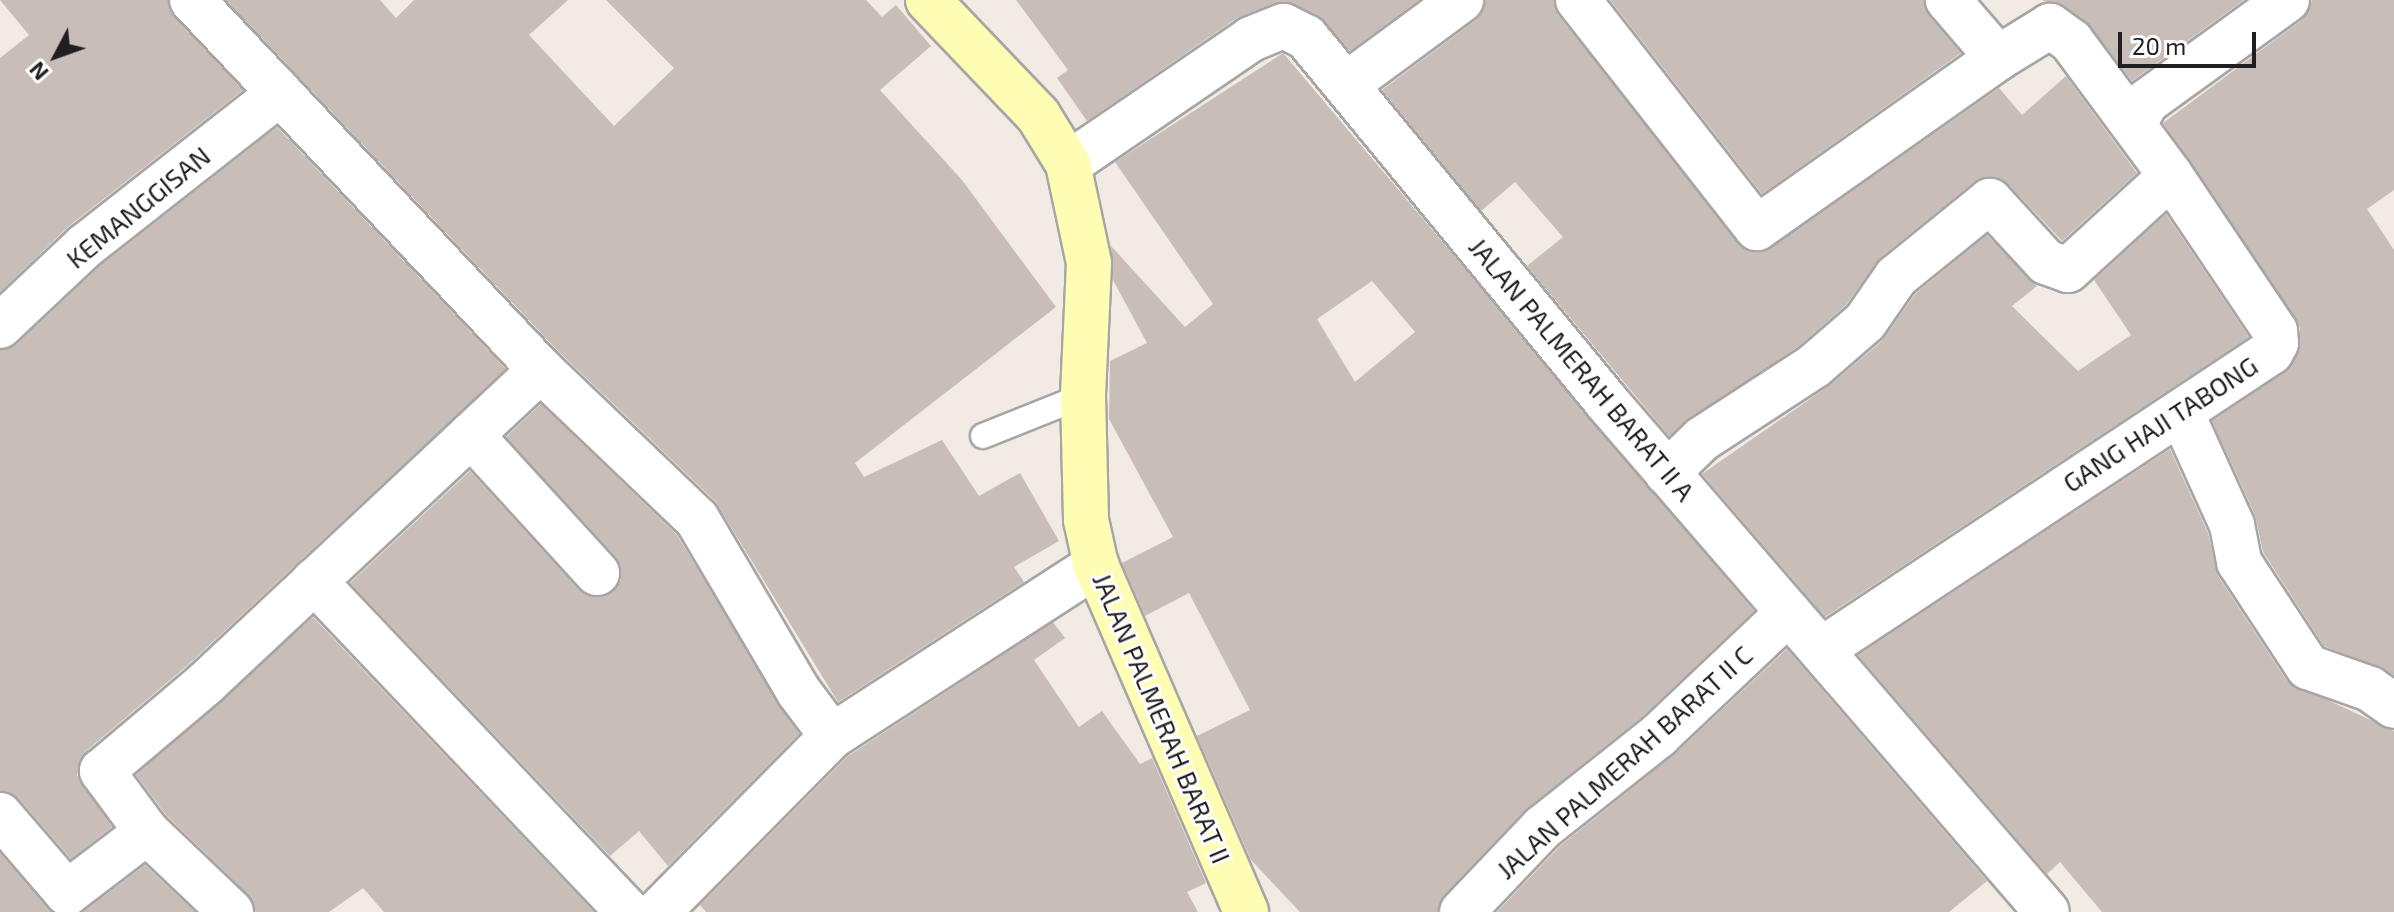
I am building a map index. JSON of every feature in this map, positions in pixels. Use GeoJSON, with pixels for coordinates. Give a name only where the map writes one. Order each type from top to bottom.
{"type":"FeatureCollection","features":[{"type":"Feature","properties":{"kind":"street"},"geometry":{"type":"LineString","coordinates":[[192,0],[541,370],[712,537],[799,692],[832,736]]}},
{"type":"Feature","properties":{"kind":"street","name":"JALAN PALMERAH BARAT II"},"geometry":{"type":"LineString","coordinates":[[928,0],[1038,115],[1068,164],[1089,263],[1083,396],[1086,520],[1096,565],[1246,912]]}},
{"type":"Feature","properties":{"kind":"street"},"geometry":{"type":"LineString","coordinates":[[1347,84],[1461,0]]}},
{"type":"Feature","properties":{"kind":"street"},"geometry":{"type":"LineString","coordinates":[[1578,0],[1757,228],[1998,58],[1948,0]]}},
{"type":"Feature","properties":{"kind":"street"},"geometry":{"type":"LineString","coordinates":[[2134,124],[2146,102],[2244,13],[2287,0]]}},
{"type":"Feature","properties":{"kind":"street","name":"JALAN PALMERAH BARAT II A"},"geometry":{"type":"LineString","coordinates":[[1068,164],[1251,39],[1284,26],[1306,37],[1667,473],[1788,613],[1824,648],[2047,912]]}},
{"type":"Feature","properties":{"kind":"street","name":"GANG HAJI TABONG"},"geometry":{"type":"LineString","coordinates":[[1824,648],[2271,352],[2275,331],[2171,176],[2071,41],[2050,26],[1998,58]]}},
{"type":"Feature","properties":{"kind":"street","name":"KEMANGGISAN"},"geometry":{"type":"LineString","coordinates":[[0,326],[85,246],[280,93]]}},
{"type":"Feature","properties":{"kind":"street"},"geometry":{"type":"LineString","coordinates":[[1667,473],[1702,439],[1814,366],[1865,322],[1896,277],[1990,201],[2046,262],[2068,270],[2171,176]]}},
{"type":"Feature","properties":{"kind":"street"},"geometry":{"type":"LineString","coordinates":[[208,906],[102,771],[314,581],[541,370]]}},
{"type":"Feature","properties":{"kind":"street"},"geometry":{"type":"LineString","coordinates":[[2181,412],[2232,525],[2239,562],[2308,667],[2370,689],[2394,706]]}},
{"type":"Feature","properties":{"kind":"street"},"geometry":{"type":"LineString","coordinates":[[471,435],[597,573]]}},
{"type":"Feature","properties":{"kind":"street"},"geometry":{"type":"LineString","coordinates":[[658,912],[832,736],[1096,565]]}},
{"type":"Feature","properties":{"kind":"street"},"geometry":{"type":"LineString","coordinates":[[314,581],[628,912]]}},
{"type":"Feature","properties":{"kind":"street","name":"JALAN PALMERAH BARAT II C"},"geometry":{"type":"LineString","coordinates":[[1462,912],[1543,827],[1659,735],[1788,613]]}},
{"type":"Feature","properties":{"kind":"street"},"geometry":{"type":"LineString","coordinates":[[0,815],[75,902],[147,832]]}},
{"type":"Feature","properties":{"kind":"lane"},"geometry":{"type":"LineString","coordinates":[[983,436],[1083,396]]}},
{"type":"Feature","properties":{"kind":"building"},"geometry":{"type":"Polygon","coordinates":[[[0,0],[168,0],[174,17],[243,90],[69,226],[0,292],[0,58],[29,35],[0,0]]]}},
{"type":"Feature","properties":{"kind":"building"},"geometry":{"type":"Polygon","coordinates":[[[226,0],[380,0],[396,18],[414,0],[568,0],[529,35],[614,126],[674,68],[606,0],[866,0],[882,17],[896,5],[931,46],[880,90],[962,180],[1056,307],[855,463],[864,477],[942,440],[979,496],[1020,473],[1059,541],[1014,567],[1024,582],[838,702],[715,501],[559,352],[226,0]]]}},
{"type":"Feature","properties":{"kind":"building"},"geometry":{"type":"Polygon","coordinates":[[[1016,0],[1419,0],[1350,51],[1317,15],[1275,3],[1237,18],[1087,121],[1057,78],[1068,70],[1016,0]]]}},
{"type":"Feature","properties":{"kind":"building"},"geometry":{"type":"Polygon","coordinates":[[[1486,0],[1554,0],[1558,15],[1748,251],[1771,248],[1999,88],[2022,115],[2066,76],[2137,173],[2062,241],[2008,184],[1997,177],[1975,181],[1880,258],[1846,305],[1799,346],[1669,436],[1527,266],[1563,237],[1515,182],[1481,211],[1382,90],[1476,20],[1486,0]]]}},
{"type":"Feature","properties":{"kind":"building"},"geometry":{"type":"Polygon","coordinates":[[[1610,0],[1924,0],[1929,16],[1961,53],[1762,194],[1610,0]]]}},
{"type":"Feature","properties":{"kind":"building"},"geometry":{"type":"Polygon","coordinates":[[[2042,0],[2244,0],[2132,81],[2086,21],[2042,0]]]}},
{"type":"Feature","properties":{"kind":"building"},"geometry":{"type":"Polygon","coordinates":[[[2312,0],[2394,0],[2394,190],[2367,209],[2394,250],[2394,675],[2324,646],[2263,552],[2255,515],[2212,421],[2285,372],[2298,354],[2300,328],[2163,123],[2302,20],[2312,0]]]}},
{"type":"Feature","properties":{"kind":"building"},"geometry":{"type":"Polygon","coordinates":[[[1283,53],[1754,611],[1643,716],[1525,810],[1444,895],[1438,912],[1300,912],[1251,860],[1197,736],[1250,710],[1189,593],[1145,616],[1122,563],[1173,537],[1109,419],[1110,361],[1147,343],[1113,280],[1111,246],[1185,327],[1213,304],[1115,162],[1283,53]],[[1372,281],[1317,319],[1355,382],[1415,332],[1372,281]]]}},
{"type":"Feature","properties":{"kind":"building"},"geometry":{"type":"Polygon","coordinates":[[[277,127],[506,369],[189,664],[85,752],[77,775],[112,827],[71,859],[19,799],[0,791],[0,350],[17,344],[101,265],[277,127]]]}},
{"type":"Feature","properties":{"kind":"building"},"geometry":{"type":"Polygon","coordinates":[[[2166,214],[2249,337],[1825,617],[1702,474],[1830,385],[1882,341],[1915,294],[1987,235],[2037,286],[2012,306],[2078,371],[2131,335],[2094,280],[2166,214]]]}},
{"type":"Feature","properties":{"kind":"building"},"geometry":{"type":"Polygon","coordinates":[[[541,404],[677,535],[799,734],[668,866],[639,831],[610,856],[350,583],[470,471],[579,590],[602,597],[614,591],[621,580],[616,557],[506,437],[541,404]]]}},
{"type":"Feature","properties":{"kind":"building"},"geometry":{"type":"Polygon","coordinates":[[[2170,449],[2208,533],[2218,576],[2287,681],[2394,731],[2394,912],[2102,912],[2060,862],[2047,874],[1858,655],[2170,449]]]}},
{"type":"Feature","properties":{"kind":"building"},"geometry":{"type":"Polygon","coordinates":[[[313,617],[594,912],[384,912],[363,888],[329,912],[255,912],[248,894],[166,815],[136,775],[313,617]]]}},
{"type":"Feature","properties":{"kind":"building"},"geometry":{"type":"Polygon","coordinates":[[[1053,622],[1065,638],[1034,660],[1079,727],[1102,711],[1140,764],[1152,758],[1206,883],[1187,892],[1198,912],[706,912],[700,905],[848,756],[1053,622]]]}},
{"type":"Feature","properties":{"kind":"building"},"geometry":{"type":"Polygon","coordinates":[[[1787,649],[1987,881],[1949,912],[1497,912],[1560,846],[1676,753],[1787,649]]]}},
{"type":"Feature","properties":{"kind":"building"},"geometry":{"type":"Polygon","coordinates":[[[0,853],[48,909],[52,912],[0,912],[0,853]]]}},
{"type":"Feature","properties":{"kind":"building"},"geometry":{"type":"Polygon","coordinates":[[[145,865],[195,912],[83,912],[145,865]]]}}]}
